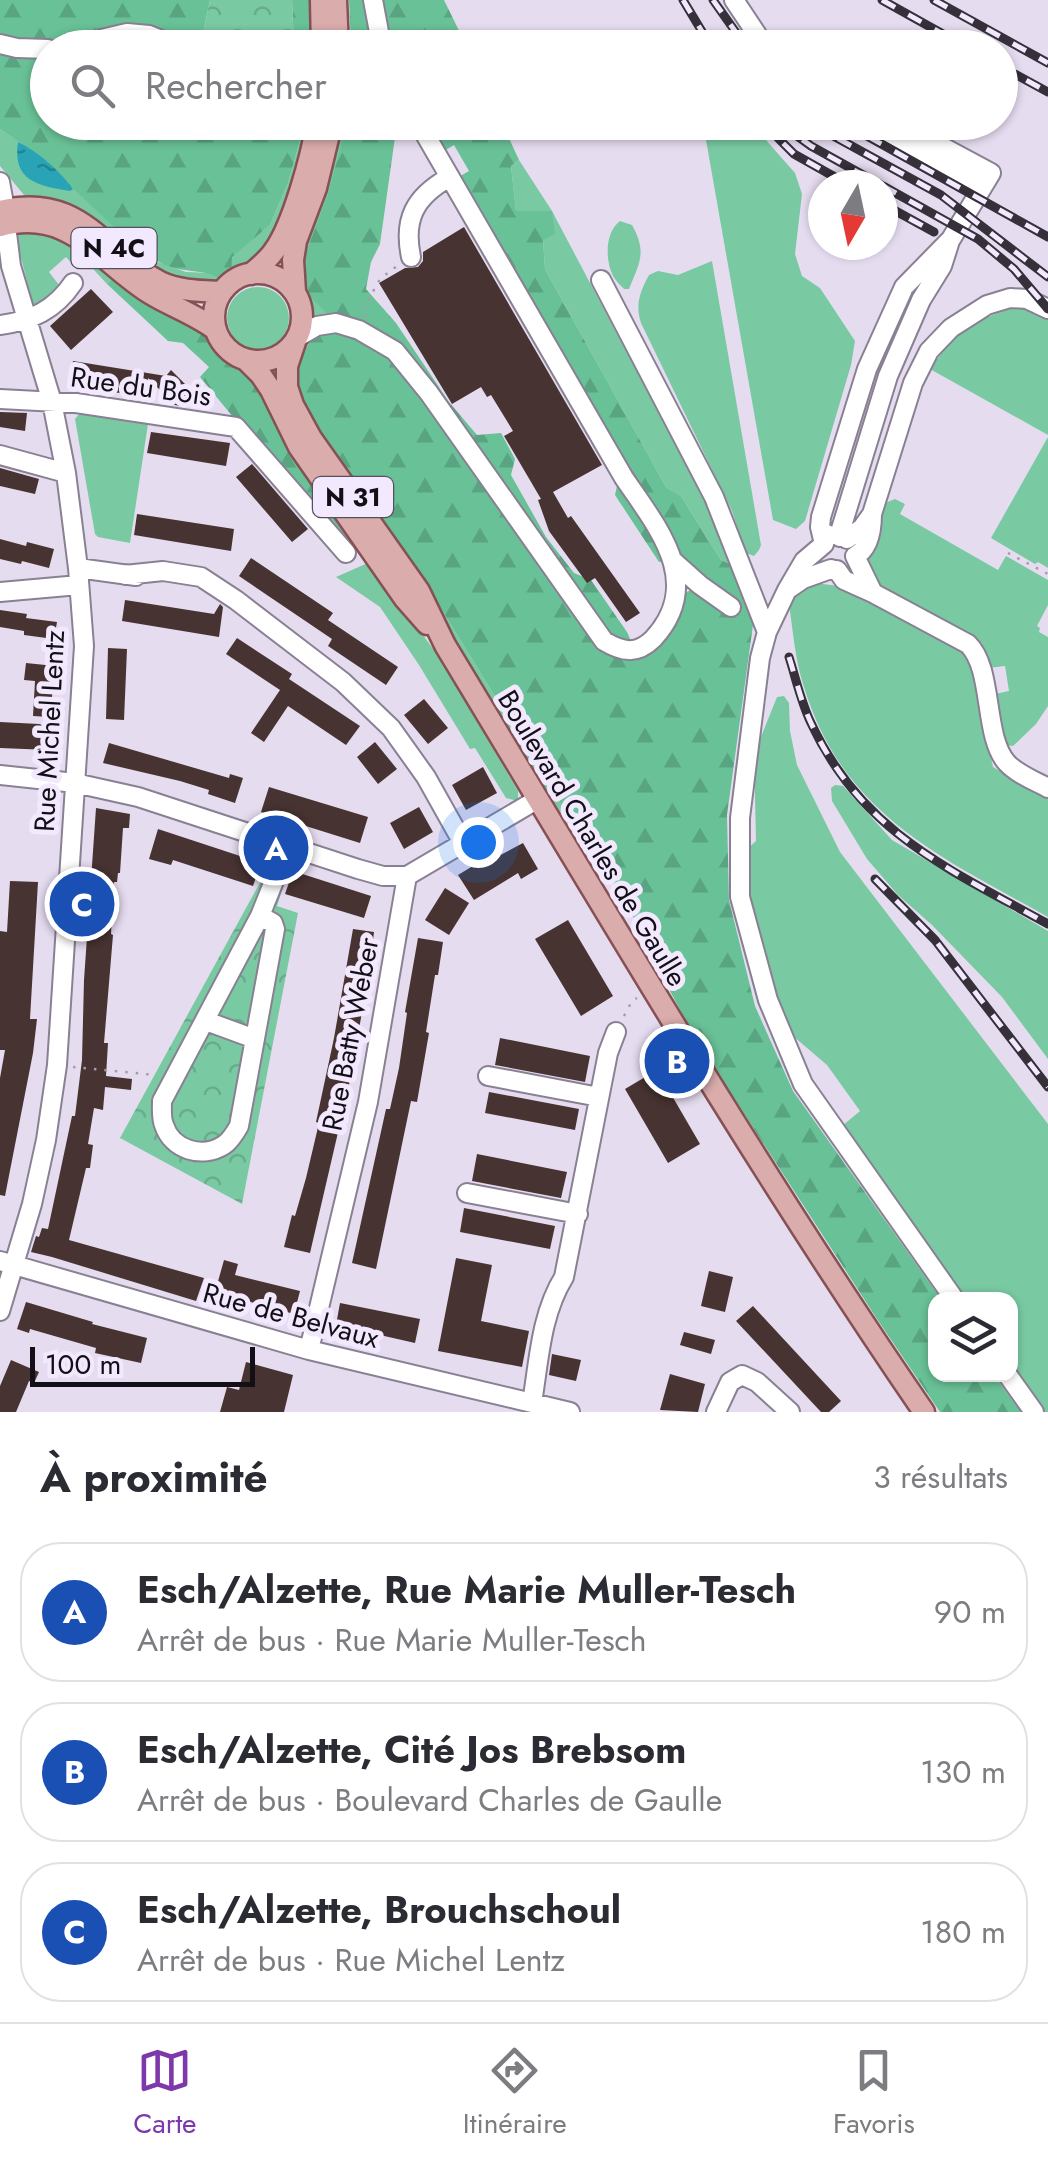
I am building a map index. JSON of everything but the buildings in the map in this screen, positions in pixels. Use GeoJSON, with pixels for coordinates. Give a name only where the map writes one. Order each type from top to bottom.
{"type":"FeatureCollection","features":[{"type":"Feature","properties":{"kind":"main road"},"geometry":{"type":"LineString","coordinates":[[321,0],[322,30]]}},
{"type":"Feature","properties":{"kind":"main road"},"geometry":{"type":"LineString","coordinates":[[336,0],[337,30]]}},
{"type":"Feature","properties":{"kind":"main road"},"geometry":{"type":"LineString","coordinates":[[312,140],[301,186],[274,252],[251,274],[230,284],[216,304],[216,330],[222,342],[245,359],[273,359],[285,352],[302,324],[292,260],[328,140]]}},
{"type":"Feature","properties":{"kind":"main road","name":"N 4C"},"geometry":{"type":"LineString","coordinates":[[3,218],[40,209],[75,218],[160,282],[184,290],[222,292]]}},
{"type":"Feature","properties":{"kind":"main road","name":"N 4C"},"geometry":{"type":"LineString","coordinates":[[3,218],[65,229],[127,278],[216,330]]}},
{"type":"Feature","properties":{"kind":"main road"},"geometry":{"type":"LineString","coordinates":[[251,274],[276,276],[295,292]]}},
{"type":"Feature","properties":{"kind":"main road","name":"Boulevard Charles de Gaulle"},"geometry":{"type":"LineString","coordinates":[[296,339],[287,366],[288,387],[311,438],[419,591],[445,645],[685,1046],[924,1412]]}},
{"type":"Feature","properties":{"kind":"main road","name":"Boulevard Charles de Gaulle"},"geometry":{"type":"LineString","coordinates":[[245,359],[271,390],[299,447],[405,599],[445,645]]}},
{"type":"Feature","properties":{"kind":"street"},"geometry":{"type":"LineString","coordinates":[[373,0],[379,30]]}},
{"type":"Feature","properties":{"kind":"street"},"geometry":{"type":"LineString","coordinates":[[734,0],[754,30]]}},
{"type":"Feature","properties":{"kind":"street"},"geometry":{"type":"LineString","coordinates":[[0,44],[30,48]]}},
{"type":"Feature","properties":{"kind":"street"},"geometry":{"type":"LineString","coordinates":[[296,339],[316,326],[336,323],[359,330],[395,351],[604,641],[632,652],[646,646],[660,631],[677,598],[672,560],[661,534],[624,478],[428,140]]}},
{"type":"Feature","properties":{"kind":"street"},"geometry":{"type":"LineString","coordinates":[[906,140],[987,180]]}},
{"type":"Feature","properties":{"kind":"street"},"geometry":{"type":"LineString","coordinates":[[924,140],[987,180]]}},
{"type":"Feature","properties":{"kind":"street"},"geometry":{"type":"LineString","coordinates":[[411,257],[408,224],[414,208],[448,178]]}},
{"type":"Feature","properties":{"kind":"street"},"geometry":{"type":"LineString","coordinates":[[786,590],[803,580],[848,567],[841,528],[888,376],[921,300],[942,266],[951,239],[987,180]]}},
{"type":"Feature","properties":{"kind":"street"},"geometry":{"type":"LineString","coordinates":[[0,182],[11,266]]}},
{"type":"Feature","properties":{"kind":"street"},"geometry":{"type":"LineString","coordinates":[[873,593],[842,544],[878,370],[908,297],[928,262],[951,239]]}},
{"type":"Feature","properties":{"kind":"street"},"geometry":{"type":"LineString","coordinates":[[0,248],[11,266]]}},
{"type":"Feature","properties":{"kind":"street","name":"Rue Michel Lentz"},"geometry":{"type":"LineString","coordinates":[[0,1311],[7,1264],[32,1204],[56,1065],[84,646],[66,473],[52,402],[11,266]]}},
{"type":"Feature","properties":{"kind":"street"},"geometry":{"type":"LineString","coordinates":[[600,280],[714,497],[767,632]]}},
{"type":"Feature","properties":{"kind":"street"},"geometry":{"type":"LineString","coordinates":[[0,325],[47,311],[72,283]]}},
{"type":"Feature","properties":{"kind":"street"},"geometry":{"type":"LineString","coordinates":[[948,1292],[803,1084],[768,1000],[740,897],[740,818],[760,658],[767,632],[804,561],[842,544],[861,553],[865,547],[913,383],[930,351],[951,328],[987,305],[1010,298],[1027,299],[1048,310]]}},
{"type":"Feature","properties":{"kind":"street","name":"Rue du Bois"},"geometry":{"type":"LineString","coordinates":[[0,398],[76,403],[236,427],[346,553]]}},
{"type":"Feature","properties":{"kind":"street"},"geometry":{"type":"LineString","coordinates":[[0,455],[66,473]]}},
{"type":"Feature","properties":{"kind":"street"},"geometry":{"type":"LineString","coordinates":[[842,544],[822,555],[827,566],[844,580],[974,650],[1000,752],[1010,767],[1048,788]]}},
{"type":"Feature","properties":{"kind":"street"},"geometry":{"type":"LineString","coordinates":[[672,560],[731,607]]}},
{"type":"Feature","properties":{"kind":"street"},"geometry":{"type":"LineString","coordinates":[[0,592],[79,576],[126,575],[220,590],[343,682],[391,728],[426,776],[463,843]]}},
{"type":"Feature","properties":{"kind":"street"},"geometry":{"type":"LineString","coordinates":[[0,775],[138,797],[383,876],[407,876],[538,799]]}},
{"type":"Feature","properties":{"kind":"street"},"geometry":{"type":"LineString","coordinates":[[260,916],[275,928],[239,1126],[227,1144],[207,1153],[187,1150],[170,1139],[162,1122],[162,1101],[260,916],[288,846]]}},
{"type":"Feature","properties":{"kind":"street","name":"Rue Batty Weber"},"geometry":{"type":"LineString","coordinates":[[308,1350],[368,1102],[407,876]]}},
{"type":"Feature","properties":{"kind":"street"},"geometry":{"type":"LineString","coordinates":[[206,1021],[255,1039]]}},
{"type":"Feature","properties":{"kind":"street"},"geometry":{"type":"LineString","coordinates":[[532,1403],[547,1314],[564,1277],[608,1053],[616,1032]]}},
{"type":"Feature","properties":{"kind":"street"},"geometry":{"type":"LineString","coordinates":[[488,1076],[600,1098]]}},
{"type":"Feature","properties":{"kind":"street"},"geometry":{"type":"LineString","coordinates":[[467,1192],[578,1214]]}},
{"type":"Feature","properties":{"kind":"street","name":"Rue de Belvaux"},"geometry":{"type":"LineString","coordinates":[[7,1264],[308,1350],[570,1412]]}},
{"type":"Feature","properties":{"kind":"street"},"geometry":{"type":"LineString","coordinates":[[716,1412],[730,1382],[742,1375],[757,1382],[790,1412]]}},
{"type":"Feature","properties":{"kind":"street"},"geometry":{"type":"LineString","coordinates":[[1013,1382],[1034,1412]]}},
{"type":"Feature","properties":{"kind":"path"},"geometry":{"type":"LineString","coordinates":[[359,330],[369,311],[364,308],[380,279],[411,257]]}},
{"type":"Feature","properties":{"kind":"path"},"geometry":{"type":"LineString","coordinates":[[1008,552],[1048,574]]}},
{"type":"Feature","properties":{"kind":"path"},"geometry":{"type":"LineString","coordinates":[[594,851],[640,928]]}},
{"type":"Feature","properties":{"kind":"path"},"geometry":{"type":"LineString","coordinates":[[56,1065],[175,1077]]}},
{"type":"Feature","properties":{"kind":"green space"},"geometry":{"type":"Polygon","coordinates":[[[0,0],[210,0],[204,30],[30,30],[30,140],[300,140],[270,225],[232,257],[231,276],[221,279],[156,260],[41,159],[0,129],[0,0]]]}},
{"type":"Feature","properties":{"kind":"green space"},"geometry":{"type":"Polygon","coordinates":[[[210,0],[292,0],[293,30],[204,30],[210,0]]]}},
{"type":"Feature","properties":{"kind":"green space"},"geometry":{"type":"Polygon","coordinates":[[[292,0],[310,0],[311,30],[293,30],[292,0]]]}},
{"type":"Feature","properties":{"kind":"green space"},"geometry":{"type":"Polygon","coordinates":[[[349,0],[444,0],[459,30],[350,30],[349,0]]]}},
{"type":"Feature","properties":{"kind":"green space"},"geometry":{"type":"Polygon","coordinates":[[[0,129],[27,146],[18,142],[72,188],[67,180],[158,262],[186,272],[211,273],[270,225],[300,140],[313,140],[301,186],[251,274],[230,284],[183,280],[167,275],[143,259],[80,210],[24,195],[0,166],[0,129]]]}},
{"type":"Feature","properties":{"kind":"green space"},"geometry":{"type":"Polygon","coordinates":[[[328,140],[344,140],[303,260],[336,323],[427,586],[564,809],[599,844],[652,934],[651,956],[640,928],[594,851],[579,841],[419,591],[259,361],[282,352],[297,337],[302,316],[295,292],[328,140]]]}},
{"type":"Feature","properties":{"kind":"green space"},"geometry":{"type":"Polygon","coordinates":[[[342,140],[395,140],[380,244],[371,262],[366,289],[396,323],[449,402],[477,435],[501,433],[515,459],[511,475],[546,537],[574,573],[591,580],[627,632],[632,651],[677,598],[699,585],[672,560],[659,562],[615,495],[623,478],[450,182],[469,171],[454,145],[436,156],[427,140],[510,140],[519,160],[511,166],[516,211],[552,211],[555,234],[543,240],[545,269],[666,487],[681,496],[721,560],[737,567],[753,625],[727,815],[729,900],[755,1006],[793,1091],[936,1292],[928,1292],[928,1382],[999,1382],[1021,1412],[940,1412],[697,1041],[651,956],[652,934],[599,844],[564,809],[427,586],[319,434],[298,388],[297,364],[310,342],[336,323],[305,291],[303,260],[328,194],[342,140]]]}},
{"type":"Feature","properties":{"kind":"green space"},"geometry":{"type":"Polygon","coordinates":[[[706,140],[766,140],[795,173],[802,194],[795,254],[802,276],[820,288],[855,341],[805,521],[796,529],[773,520],[706,140]]]}},
{"type":"Feature","properties":{"kind":"green space"},"geometry":{"type":"Polygon","coordinates":[[[519,160],[552,211],[737,567],[721,560],[681,496],[666,487],[545,269],[543,240],[516,212],[511,166],[519,160]]]}},
{"type":"Feature","properties":{"kind":"green space"},"geometry":{"type":"Polygon","coordinates":[[[620,221],[632,225],[641,250],[629,289],[615,280],[609,262],[609,239],[620,221]]]}},
{"type":"Feature","properties":{"kind":"green space"},"geometry":{"type":"Polygon","coordinates":[[[14,231],[57,235],[116,275],[107,284],[83,258],[74,266],[66,257],[49,272],[60,291],[34,308],[14,231]]]}},
{"type":"Feature","properties":{"kind":"green space"},"geometry":{"type":"Polygon","coordinates":[[[712,261],[761,545],[754,556],[746,553],[732,511],[638,310],[649,275],[658,271],[678,275],[712,261]]]}},
{"type":"Feature","properties":{"kind":"green space"},"geometry":{"type":"Polygon","coordinates":[[[116,275],[216,330],[228,347],[245,359],[355,539],[333,538],[200,377],[209,367],[183,343],[168,341],[107,284],[116,275]]]}},
{"type":"Feature","properties":{"kind":"green space"},"geometry":{"type":"Polygon","coordinates":[[[258,287],[280,296],[289,318],[280,340],[258,349],[236,340],[227,318],[236,296],[258,287]]]}},
{"type":"Feature","properties":{"kind":"green space"},"geometry":{"type":"Polygon","coordinates":[[[1013,308],[1030,309],[1048,319],[1048,435],[930,369],[948,345],[966,330],[1013,308]]]}},
{"type":"Feature","properties":{"kind":"green space"},"geometry":{"type":"Polygon","coordinates":[[[80,413],[148,424],[130,543],[95,534],[75,419],[80,413]]]}},
{"type":"Feature","properties":{"kind":"green space"},"geometry":{"type":"Polygon","coordinates":[[[1048,437],[1048,568],[991,538],[1048,437]]]}},
{"type":"Feature","properties":{"kind":"green space"},"geometry":{"type":"Polygon","coordinates":[[[895,499],[905,504],[900,514],[998,570],[1006,556],[1048,580],[1048,605],[1037,626],[1048,637],[1048,706],[1013,746],[1005,745],[995,694],[1009,691],[1005,666],[988,668],[982,643],[876,583],[867,563],[868,555],[885,503],[895,499]]]}},
{"type":"Feature","properties":{"kind":"green space"},"geometry":{"type":"Polygon","coordinates":[[[370,562],[439,657],[518,791],[518,801],[506,798],[475,748],[470,749],[380,607],[336,577],[370,562]]]}},
{"type":"Feature","properties":{"kind":"green space"},"geometry":{"type":"Polygon","coordinates":[[[815,583],[849,590],[960,649],[973,667],[993,767],[1048,798],[1048,917],[970,874],[900,828],[844,768],[821,731],[798,666],[789,604],[799,591],[815,583]]]}},
{"type":"Feature","properties":{"kind":"green space"},"geometry":{"type":"Polygon","coordinates":[[[784,696],[789,703],[797,765],[840,852],[1048,1124],[1048,1412],[1044,1412],[1018,1374],[1018,1292],[960,1292],[842,1126],[860,1111],[827,1065],[793,1036],[774,997],[748,906],[746,850],[756,841],[754,754],[777,697],[784,696]]]}},
{"type":"Feature","properties":{"kind":"green space"},"geometry":{"type":"Polygon","coordinates":[[[843,786],[892,840],[1048,931],[1048,1059],[1002,997],[898,895],[867,859],[832,801],[831,788],[843,786]]]}},
{"type":"Feature","properties":{"kind":"green space"},"geometry":{"type":"Polygon","coordinates":[[[274,857],[291,863],[277,906],[298,913],[242,1204],[120,1138],[274,857]]]}},
{"type":"Feature","properties":{"kind":"water"},"geometry":{"type":"Polygon","coordinates":[[[18,142],[48,162],[73,189],[48,187],[30,179],[19,165],[18,142]]]}},
{"type":"Feature","properties":{"kind":"railway"},"geometry":{"type":"LineString","coordinates":[[683,0],[701,30]]}},
{"type":"Feature","properties":{"kind":"railway"},"geometry":{"type":"LineString","coordinates":[[713,0],[734,30]]}},
{"type":"Feature","properties":{"kind":"railway"},"geometry":{"type":"LineString","coordinates":[[882,0],[936,30]]}},
{"type":"Feature","properties":{"kind":"railway"},"geometry":{"type":"LineString","coordinates":[[934,0],[988,30]]}},
{"type":"Feature","properties":{"kind":"railway"},"geometry":{"type":"LineString","coordinates":[[1018,46],[1048,63]]}},
{"type":"Feature","properties":{"kind":"railway"},"geometry":{"type":"LineString","coordinates":[[1018,76],[1048,92]]}},
{"type":"Feature","properties":{"kind":"railway"},"geometry":{"type":"LineString","coordinates":[[780,140],[794,154],[822,170]]}},
{"type":"Feature","properties":{"kind":"railway"},"geometry":{"type":"LineString","coordinates":[[803,140],[854,170]]}},
{"type":"Feature","properties":{"kind":"railway"},"geometry":{"type":"LineString","coordinates":[[841,140],[941,195],[1048,277]]}},
{"type":"Feature","properties":{"kind":"railway"},"geometry":{"type":"LineString","coordinates":[[874,140],[1048,237]]}},
{"type":"Feature","properties":{"kind":"railway"},"geometry":{"type":"LineString","coordinates":[[898,194],[978,239],[1014,269],[1048,309]]}},
{"type":"Feature","properties":{"kind":"railway"},"geometry":{"type":"LineString","coordinates":[[898,212],[934,232]]}},
{"type":"Feature","properties":{"kind":"railway"},"geometry":{"type":"LineString","coordinates":[[789,657],[801,699],[832,761],[882,820],[943,865],[1048,924]]}},
{"type":"Feature","properties":{"kind":"railway"},"geometry":{"type":"LineString","coordinates":[[875,879],[935,940],[1048,1087]]}},
{"type":"Feature","properties":{"kind":"place","name":"Esch/Alzette, Rue Marie Muller-Tesch"},"geometry":{"type":"Point","coordinates":[276,848]}},
{"type":"Feature","properties":{"kind":"place","name":"Esch/Alzette, Brouchschoul"},"geometry":{"type":"Point","coordinates":[82,904]}},
{"type":"Feature","properties":{"kind":"place","name":"Esch/Alzette, Cité Jos Brebsom"},"geometry":{"type":"Point","coordinates":[677,1061]}}]}
